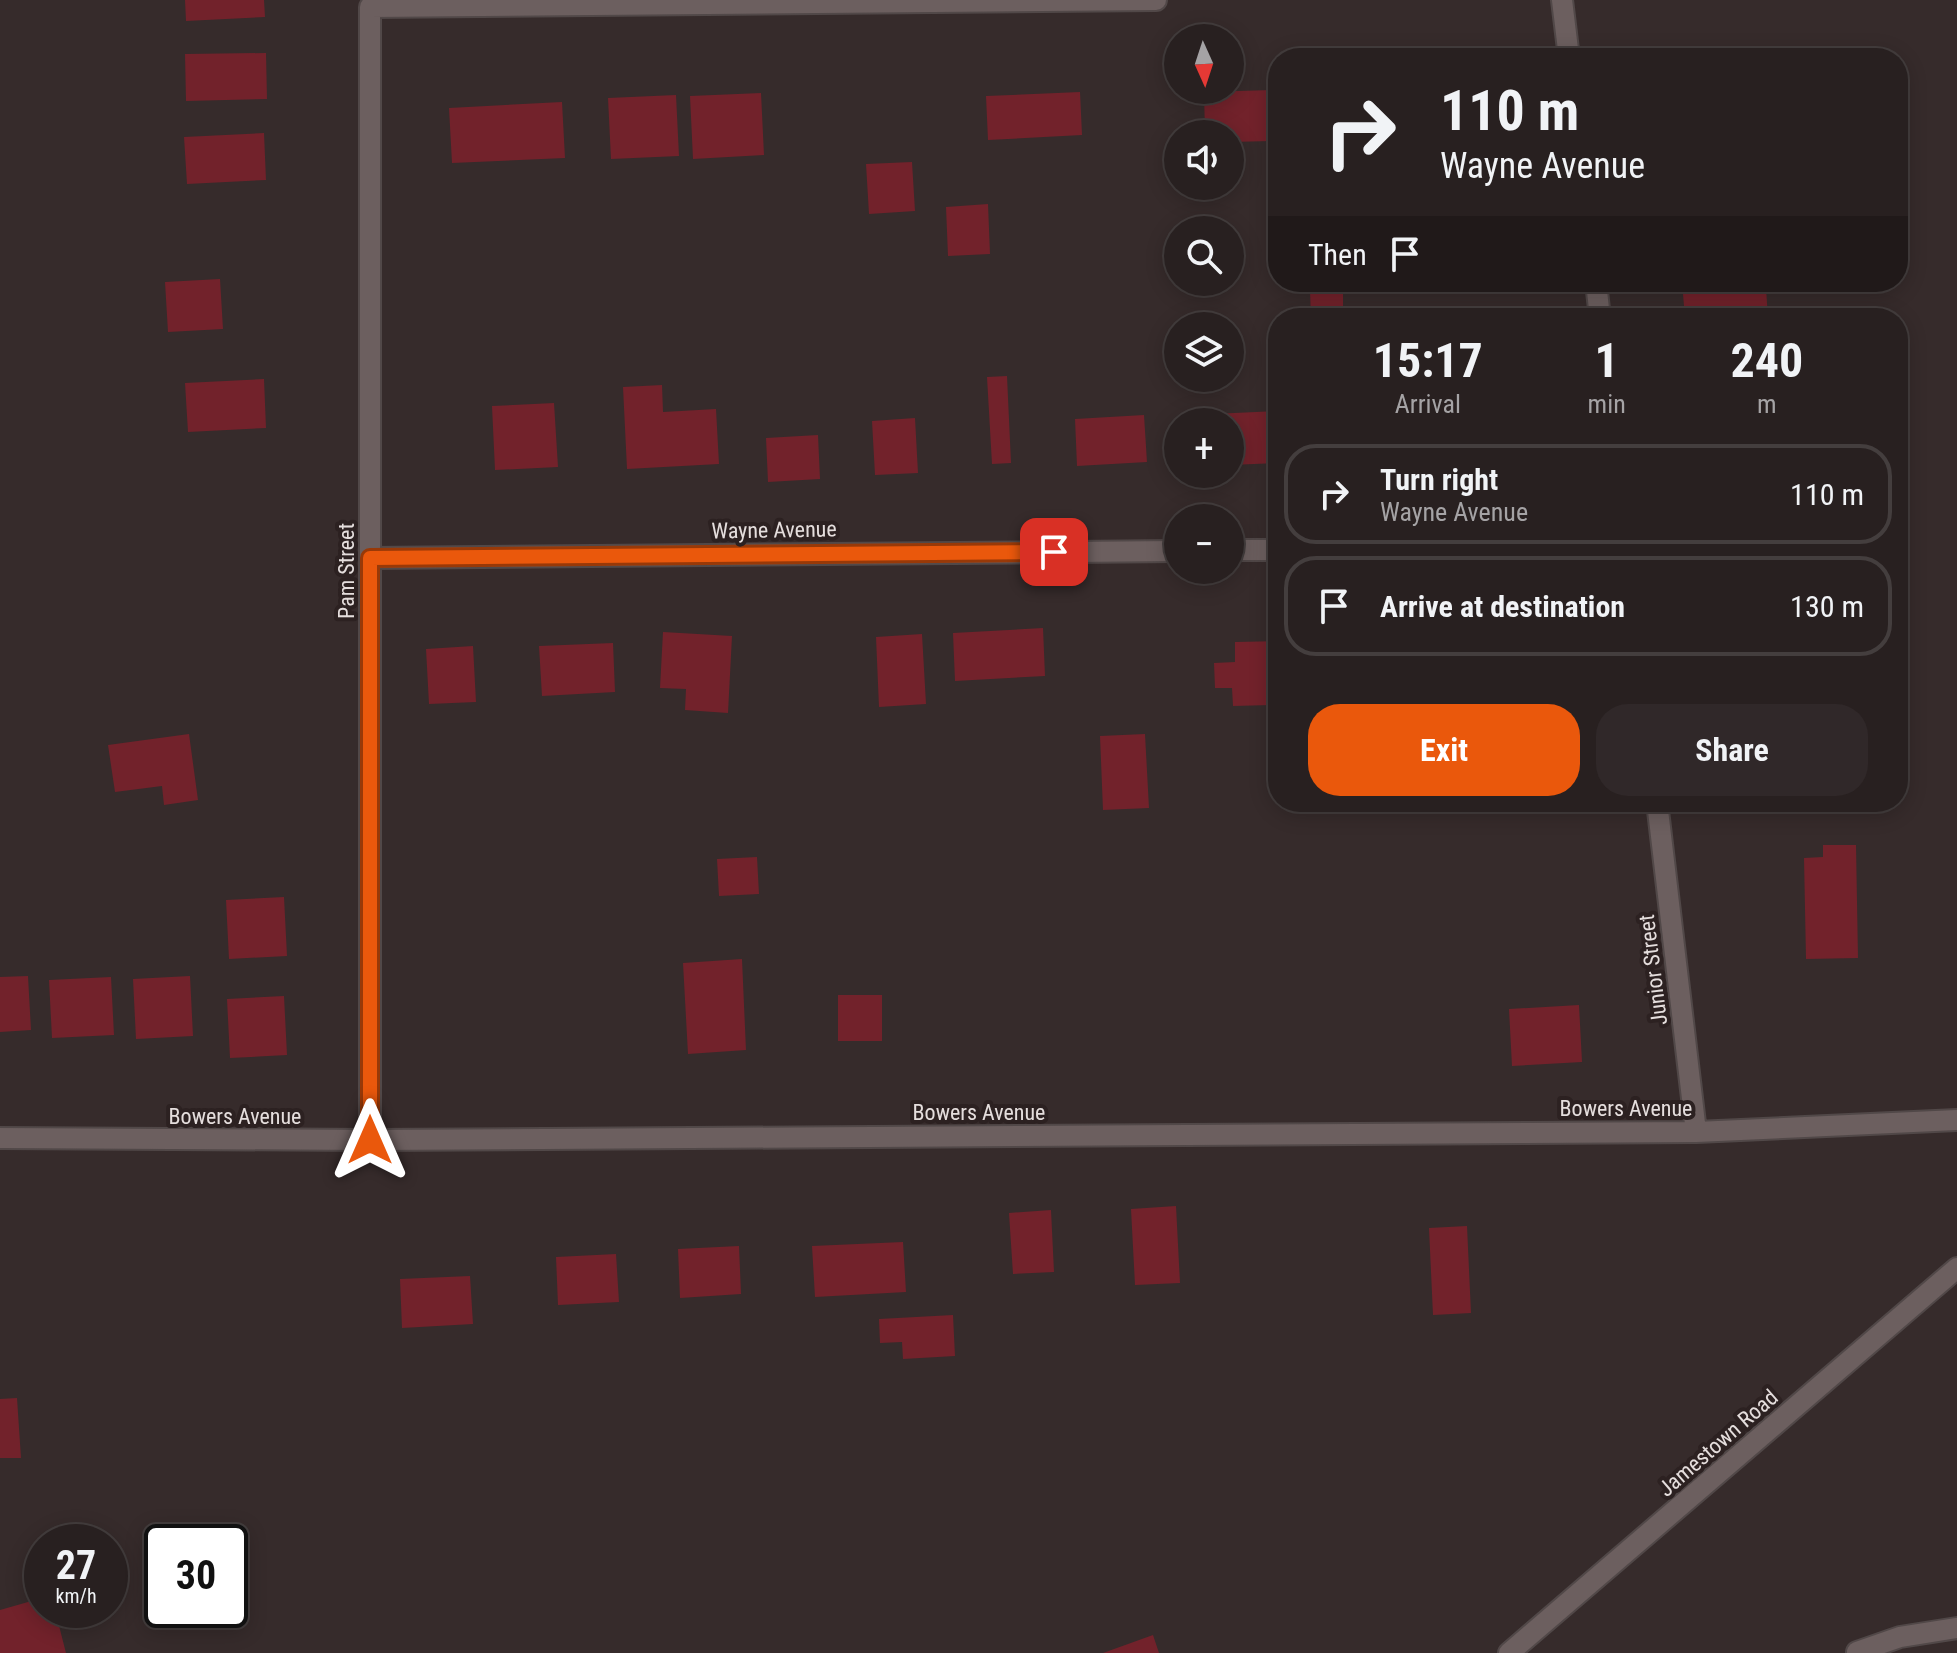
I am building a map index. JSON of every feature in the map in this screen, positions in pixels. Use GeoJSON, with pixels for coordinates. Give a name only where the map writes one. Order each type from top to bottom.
{"type":"FeatureCollection","features":[{"type":"Feature","properties":{"kind":"street","name":"Pam Street"},"geometry":{"type":"LineString","coordinates":[[370,1140],[370,7],[1156,0]]}},
{"type":"Feature","properties":{"kind":"street"},"geometry":{"type":"LineString","coordinates":[[1562,0],[1568,48]]}},
{"type":"Feature","properties":{"kind":"street"},"geometry":{"type":"LineString","coordinates":[[1244,550],[1268,550]]}},
{"type":"Feature","properties":{"kind":"street","name":"Wayne Avenue"},"geometry":{"type":"LineString","coordinates":[[370,558],[1164,551]]}},
{"type":"Feature","properties":{"kind":"street","name":"Junior Street"},"geometry":{"type":"LineString","coordinates":[[1658,812],[1696,1132]]}},
{"type":"Feature","properties":{"kind":"street","name":"Bowers Avenue"},"geometry":{"type":"LineString","coordinates":[[0,1138],[370,1140],[1696,1132],[1957,1120]]}},
{"type":"Feature","properties":{"kind":"street","name":"Jamestown Road"},"geometry":{"type":"LineString","coordinates":[[1509,1653],[1957,1268]]}},
{"type":"Feature","properties":{"kind":"street"},"geometry":{"type":"LineString","coordinates":[[1857,1652],[1900,1637],[1957,1628]]}},
{"type":"Feature","properties":{"kind":"building"},"geometry":{"type":"Polygon","coordinates":[[[185,0],[264,0],[265,17],[186,21],[185,0]]]}},
{"type":"Feature","properties":{"kind":"building"},"geometry":{"type":"Polygon","coordinates":[[[266,53],[267,99],[186,101],[185,54],[266,53]]]}},
{"type":"Feature","properties":{"kind":"building"},"geometry":{"type":"Polygon","coordinates":[[[1268,90],[1268,141],[1244,142],[1244,120],[1205,120],[1204,104],[1244,104],[1244,91],[1268,90]]]}},
{"type":"Feature","properties":{"kind":"building"},"geometry":{"type":"Polygon","coordinates":[[[1080,92],[1082,135],[988,140],[986,96],[1080,92]]]}},
{"type":"Feature","properties":{"kind":"building"},"geometry":{"type":"Polygon","coordinates":[[[761,93],[764,155],[693,159],[690,96],[761,93]]]}},
{"type":"Feature","properties":{"kind":"building"},"geometry":{"type":"Polygon","coordinates":[[[676,95],[679,156],[611,159],[608,98],[676,95]]]}},
{"type":"Feature","properties":{"kind":"building"},"geometry":{"type":"Polygon","coordinates":[[[562,102],[565,158],[452,163],[449,108],[562,102]]]}},
{"type":"Feature","properties":{"kind":"building"},"geometry":{"type":"Polygon","coordinates":[[[264,133],[266,180],[187,184],[184,137],[264,133]]]}},
{"type":"Feature","properties":{"kind":"building"},"geometry":{"type":"Polygon","coordinates":[[[912,162],[915,211],[869,214],[866,164],[912,162]]]}},
{"type":"Feature","properties":{"kind":"building"},"geometry":{"type":"Polygon","coordinates":[[[988,204],[990,254],[948,256],[946,207],[988,204]]]}},
{"type":"Feature","properties":{"kind":"building"},"geometry":{"type":"Polygon","coordinates":[[[220,279],[223,329],[168,332],[165,282],[220,279]]]}},
{"type":"Feature","properties":{"kind":"building"},"geometry":{"type":"Polygon","coordinates":[[[1310,292],[1343,292],[1343,308],[1311,308],[1310,292]]]}},
{"type":"Feature","properties":{"kind":"building"},"geometry":{"type":"Polygon","coordinates":[[[1766,292],[1767,308],[1684,308],[1683,294],[1766,292]]]}},
{"type":"Feature","properties":{"kind":"building"},"geometry":{"type":"Polygon","coordinates":[[[1007,376],[1011,463],[992,464],[987,377],[1007,376]]]}},
{"type":"Feature","properties":{"kind":"building"},"geometry":{"type":"Polygon","coordinates":[[[264,379],[266,428],[188,432],[185,383],[264,379]]]}},
{"type":"Feature","properties":{"kind":"building"},"geometry":{"type":"Polygon","coordinates":[[[662,385],[663,412],[716,409],[719,464],[627,469],[623,387],[662,385]]]}},
{"type":"Feature","properties":{"kind":"building"},"geometry":{"type":"Polygon","coordinates":[[[554,403],[558,467],[495,470],[492,406],[554,403]]]}},
{"type":"Feature","properties":{"kind":"building"},"geometry":{"type":"Polygon","coordinates":[[[1268,411],[1268,463],[1244,464],[1244,413],[1268,411]]]}},
{"type":"Feature","properties":{"kind":"building"},"geometry":{"type":"Polygon","coordinates":[[[1144,415],[1147,462],[1077,466],[1075,419],[1144,415]]]}},
{"type":"Feature","properties":{"kind":"building"},"geometry":{"type":"Polygon","coordinates":[[[915,418],[918,473],[875,475],[872,421],[915,418]]]}},
{"type":"Feature","properties":{"kind":"building"},"geometry":{"type":"Polygon","coordinates":[[[818,435],[820,479],[768,482],[766,438],[818,435]]]}},
{"type":"Feature","properties":{"kind":"building"},"geometry":{"type":"Polygon","coordinates":[[[1043,628],[1045,676],[955,681],[953,633],[1043,628]]]}},
{"type":"Feature","properties":{"kind":"building"},"geometry":{"type":"Polygon","coordinates":[[[663,632],[732,636],[728,713],[685,710],[686,689],[660,688],[663,632]]]}},
{"type":"Feature","properties":{"kind":"building"},"geometry":{"type":"Polygon","coordinates":[[[922,634],[926,704],[879,707],[876,637],[922,634]]]}},
{"type":"Feature","properties":{"kind":"building"},"geometry":{"type":"Polygon","coordinates":[[[1268,641],[1268,705],[1233,706],[1232,688],[1215,688],[1214,663],[1235,662],[1235,642],[1268,641]]]}},
{"type":"Feature","properties":{"kind":"building"},"geometry":{"type":"Polygon","coordinates":[[[613,643],[615,692],[542,696],[539,646],[613,643]]]}},
{"type":"Feature","properties":{"kind":"building"},"geometry":{"type":"Polygon","coordinates":[[[473,646],[476,702],[429,704],[426,649],[473,646]]]}},
{"type":"Feature","properties":{"kind":"building"},"geometry":{"type":"Polygon","coordinates":[[[189,734],[198,800],[164,805],[162,786],[115,792],[108,745],[189,734]]]}},
{"type":"Feature","properties":{"kind":"building"},"geometry":{"type":"Polygon","coordinates":[[[1145,734],[1149,808],[1103,810],[1100,736],[1145,734]]]}},
{"type":"Feature","properties":{"kind":"building"},"geometry":{"type":"Polygon","coordinates":[[[1823,845],[1856,845],[1858,958],[1806,959],[1804,858],[1823,857],[1823,845]]]}},
{"type":"Feature","properties":{"kind":"building"},"geometry":{"type":"Polygon","coordinates":[[[757,857],[759,894],[719,896],[717,859],[757,857]]]}},
{"type":"Feature","properties":{"kind":"building"},"geometry":{"type":"Polygon","coordinates":[[[284,897],[287,956],[229,959],[226,900],[284,897]]]}},
{"type":"Feature","properties":{"kind":"building"},"geometry":{"type":"Polygon","coordinates":[[[742,959],[746,1050],[688,1054],[683,963],[742,959]]]}},
{"type":"Feature","properties":{"kind":"building"},"geometry":{"type":"Polygon","coordinates":[[[28,976],[31,1030],[0,1032],[0,977],[28,976]]]}},
{"type":"Feature","properties":{"kind":"building"},"geometry":{"type":"Polygon","coordinates":[[[190,976],[193,1036],[136,1039],[133,979],[190,976]]]}},
{"type":"Feature","properties":{"kind":"building"},"geometry":{"type":"Polygon","coordinates":[[[111,977],[114,1035],[52,1038],[49,980],[111,977]]]}},
{"type":"Feature","properties":{"kind":"building"},"geometry":{"type":"Polygon","coordinates":[[[838,995],[882,995],[882,1041],[838,1041],[838,995]]]}},
{"type":"Feature","properties":{"kind":"building"},"geometry":{"type":"Polygon","coordinates":[[[284,996],[287,1055],[230,1058],[227,999],[284,996]]]}},
{"type":"Feature","properties":{"kind":"building"},"geometry":{"type":"Polygon","coordinates":[[[1579,1005],[1582,1062],[1512,1066],[1509,1009],[1579,1005]]]}},
{"type":"Feature","properties":{"kind":"building"},"geometry":{"type":"Polygon","coordinates":[[[1176,1206],[1180,1283],[1135,1285],[1131,1209],[1176,1206]]]}},
{"type":"Feature","properties":{"kind":"building"},"geometry":{"type":"Polygon","coordinates":[[[1051,1210],[1054,1272],[1013,1274],[1009,1213],[1051,1210]]]}},
{"type":"Feature","properties":{"kind":"building"},"geometry":{"type":"Polygon","coordinates":[[[1467,1226],[1471,1313],[1433,1315],[1429,1228],[1467,1226]]]}},
{"type":"Feature","properties":{"kind":"building"},"geometry":{"type":"Polygon","coordinates":[[[903,1242],[906,1292],[815,1297],[812,1246],[903,1242]]]}},
{"type":"Feature","properties":{"kind":"building"},"geometry":{"type":"Polygon","coordinates":[[[739,1246],[741,1294],[680,1298],[678,1249],[739,1246]]]}},
{"type":"Feature","properties":{"kind":"building"},"geometry":{"type":"Polygon","coordinates":[[[616,1254],[619,1302],[558,1305],[556,1257],[616,1254]]]}},
{"type":"Feature","properties":{"kind":"building"},"geometry":{"type":"Polygon","coordinates":[[[470,1276],[473,1324],[402,1328],[400,1279],[470,1276]]]}},
{"type":"Feature","properties":{"kind":"building"},"geometry":{"type":"Polygon","coordinates":[[[953,1315],[955,1356],[903,1359],[902,1342],[880,1343],[879,1319],[953,1315]]]}},
{"type":"Feature","properties":{"kind":"building"},"geometry":{"type":"Polygon","coordinates":[[[17,1398],[21,1458],[0,1458],[0,1399],[17,1398]]]}},
{"type":"Feature","properties":{"kind":"building"},"geometry":{"type":"Polygon","coordinates":[[[24,1603],[24,1628],[60,1628],[66,1653],[0,1653],[0,1610],[24,1603]]]}},
{"type":"Feature","properties":{"kind":"building"},"geometry":{"type":"Polygon","coordinates":[[[1153,1635],[1159,1653],[1103,1653],[1153,1635]]]}},
{"type":"Feature","properties":{"kind":"route"},"geometry":{"type":"LineString","coordinates":[[370,1140],[370,558],[1054,552]]}}]}
